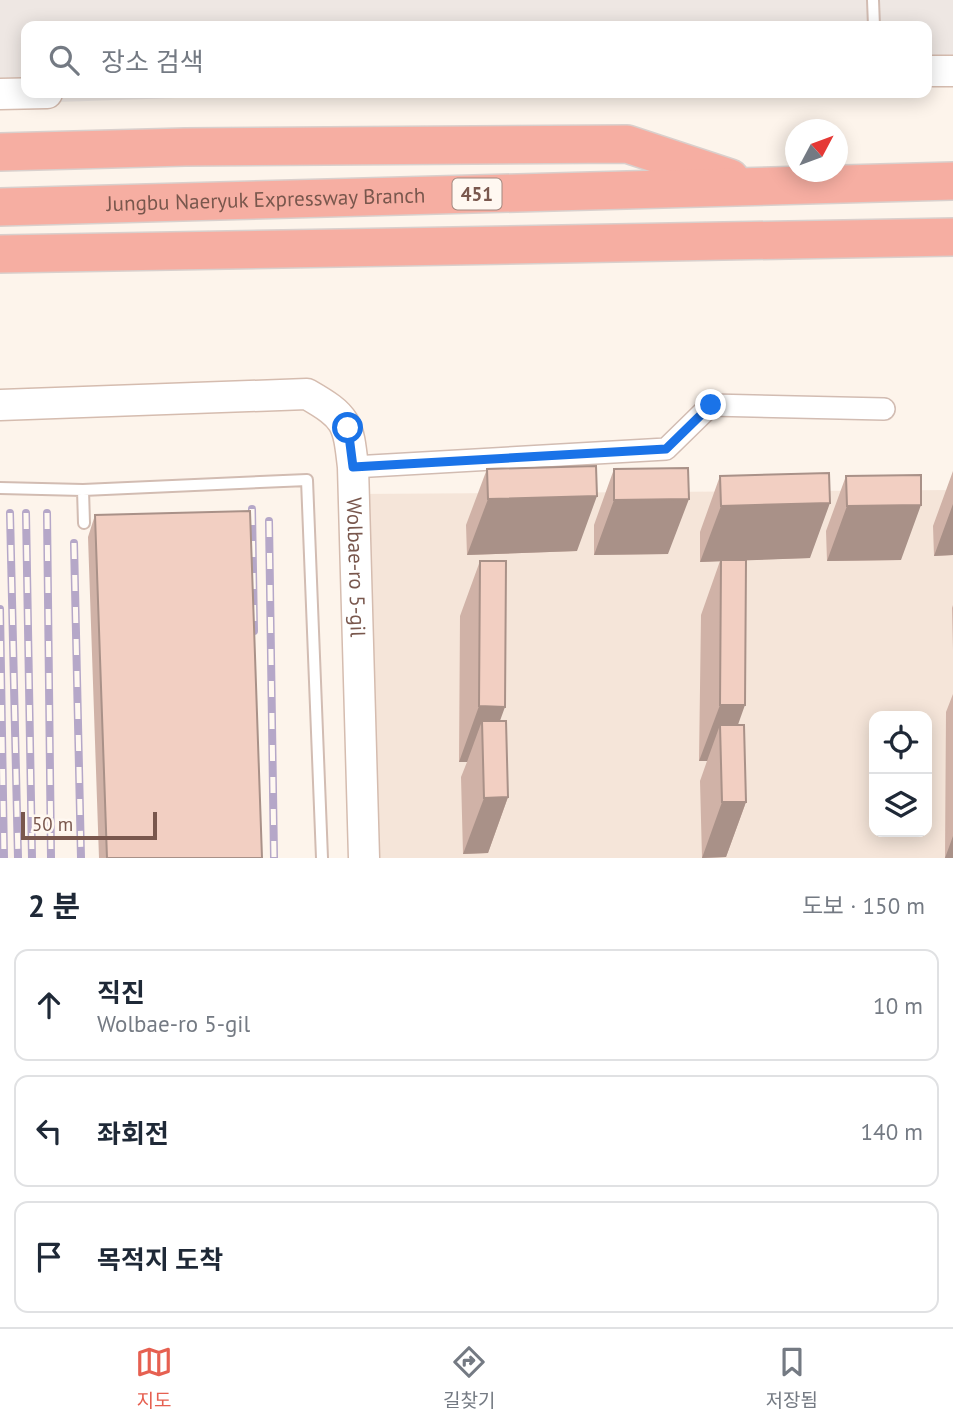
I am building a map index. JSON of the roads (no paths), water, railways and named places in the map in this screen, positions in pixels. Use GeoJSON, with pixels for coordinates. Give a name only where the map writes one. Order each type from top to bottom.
{"type":"FeatureCollection","features":[{"type":"Feature","properties":{"kind":"highway"},"geometry":{"type":"LineString","coordinates":[[0,152],[185,147],[627,144],[754,186]]}},
{"type":"Feature","properties":{"kind":"highway","name":"Jungbu Naeryuk Expressway Branch"},"geometry":{"type":"LineString","coordinates":[[0,207],[953,181]]}},
{"type":"Feature","properties":{"kind":"highway"},"geometry":{"type":"LineString","coordinates":[[0,254],[953,237]]}},
{"type":"Feature","properties":{"kind":"street"},"geometry":{"type":"LineString","coordinates":[[932,71],[953,71]]}},
{"type":"Feature","properties":{"kind":"street"},"geometry":{"type":"LineString","coordinates":[[0,94],[21,94]]}},
{"type":"Feature","properties":{"kind":"street","name":"Wolbae-ro 5-gil"},"geometry":{"type":"LineString","coordinates":[[0,405],[307,394],[331,407],[348,428],[353,467],[364,858]]}},
{"type":"Feature","properties":{"kind":"street"},"geometry":{"type":"LineString","coordinates":[[353,467],[666,449],[711,405],[884,409]]}},
{"type":"Feature","properties":{"kind":"lane"},"geometry":{"type":"LineString","coordinates":[[873,0],[874,21]]}},
{"type":"Feature","properties":{"kind":"lane"},"geometry":{"type":"LineString","coordinates":[[0,488],[83,490],[307,480],[322,858]]}},
{"type":"Feature","properties":{"kind":"lane"},"geometry":{"type":"LineString","coordinates":[[83,490],[85,523]]}},
{"type":"Feature","properties":{"kind":"railway"},"geometry":{"type":"LineString","coordinates":[[252,509],[254,631]]}},
{"type":"Feature","properties":{"kind":"railway"},"geometry":{"type":"LineString","coordinates":[[10,513],[18,858]]}},
{"type":"Feature","properties":{"kind":"railway"},"geometry":{"type":"LineString","coordinates":[[26,513],[32,858]]}},
{"type":"Feature","properties":{"kind":"railway"},"geometry":{"type":"LineString","coordinates":[[47,513],[51,858]]}},
{"type":"Feature","properties":{"kind":"railway"},"geometry":{"type":"LineString","coordinates":[[269,521],[274,858]]}},
{"type":"Feature","properties":{"kind":"railway"},"geometry":{"type":"LineString","coordinates":[[74,543],[81,858]]}},
{"type":"Feature","properties":{"kind":"railway"},"geometry":{"type":"LineString","coordinates":[[0,609],[4,858]]}}]}
